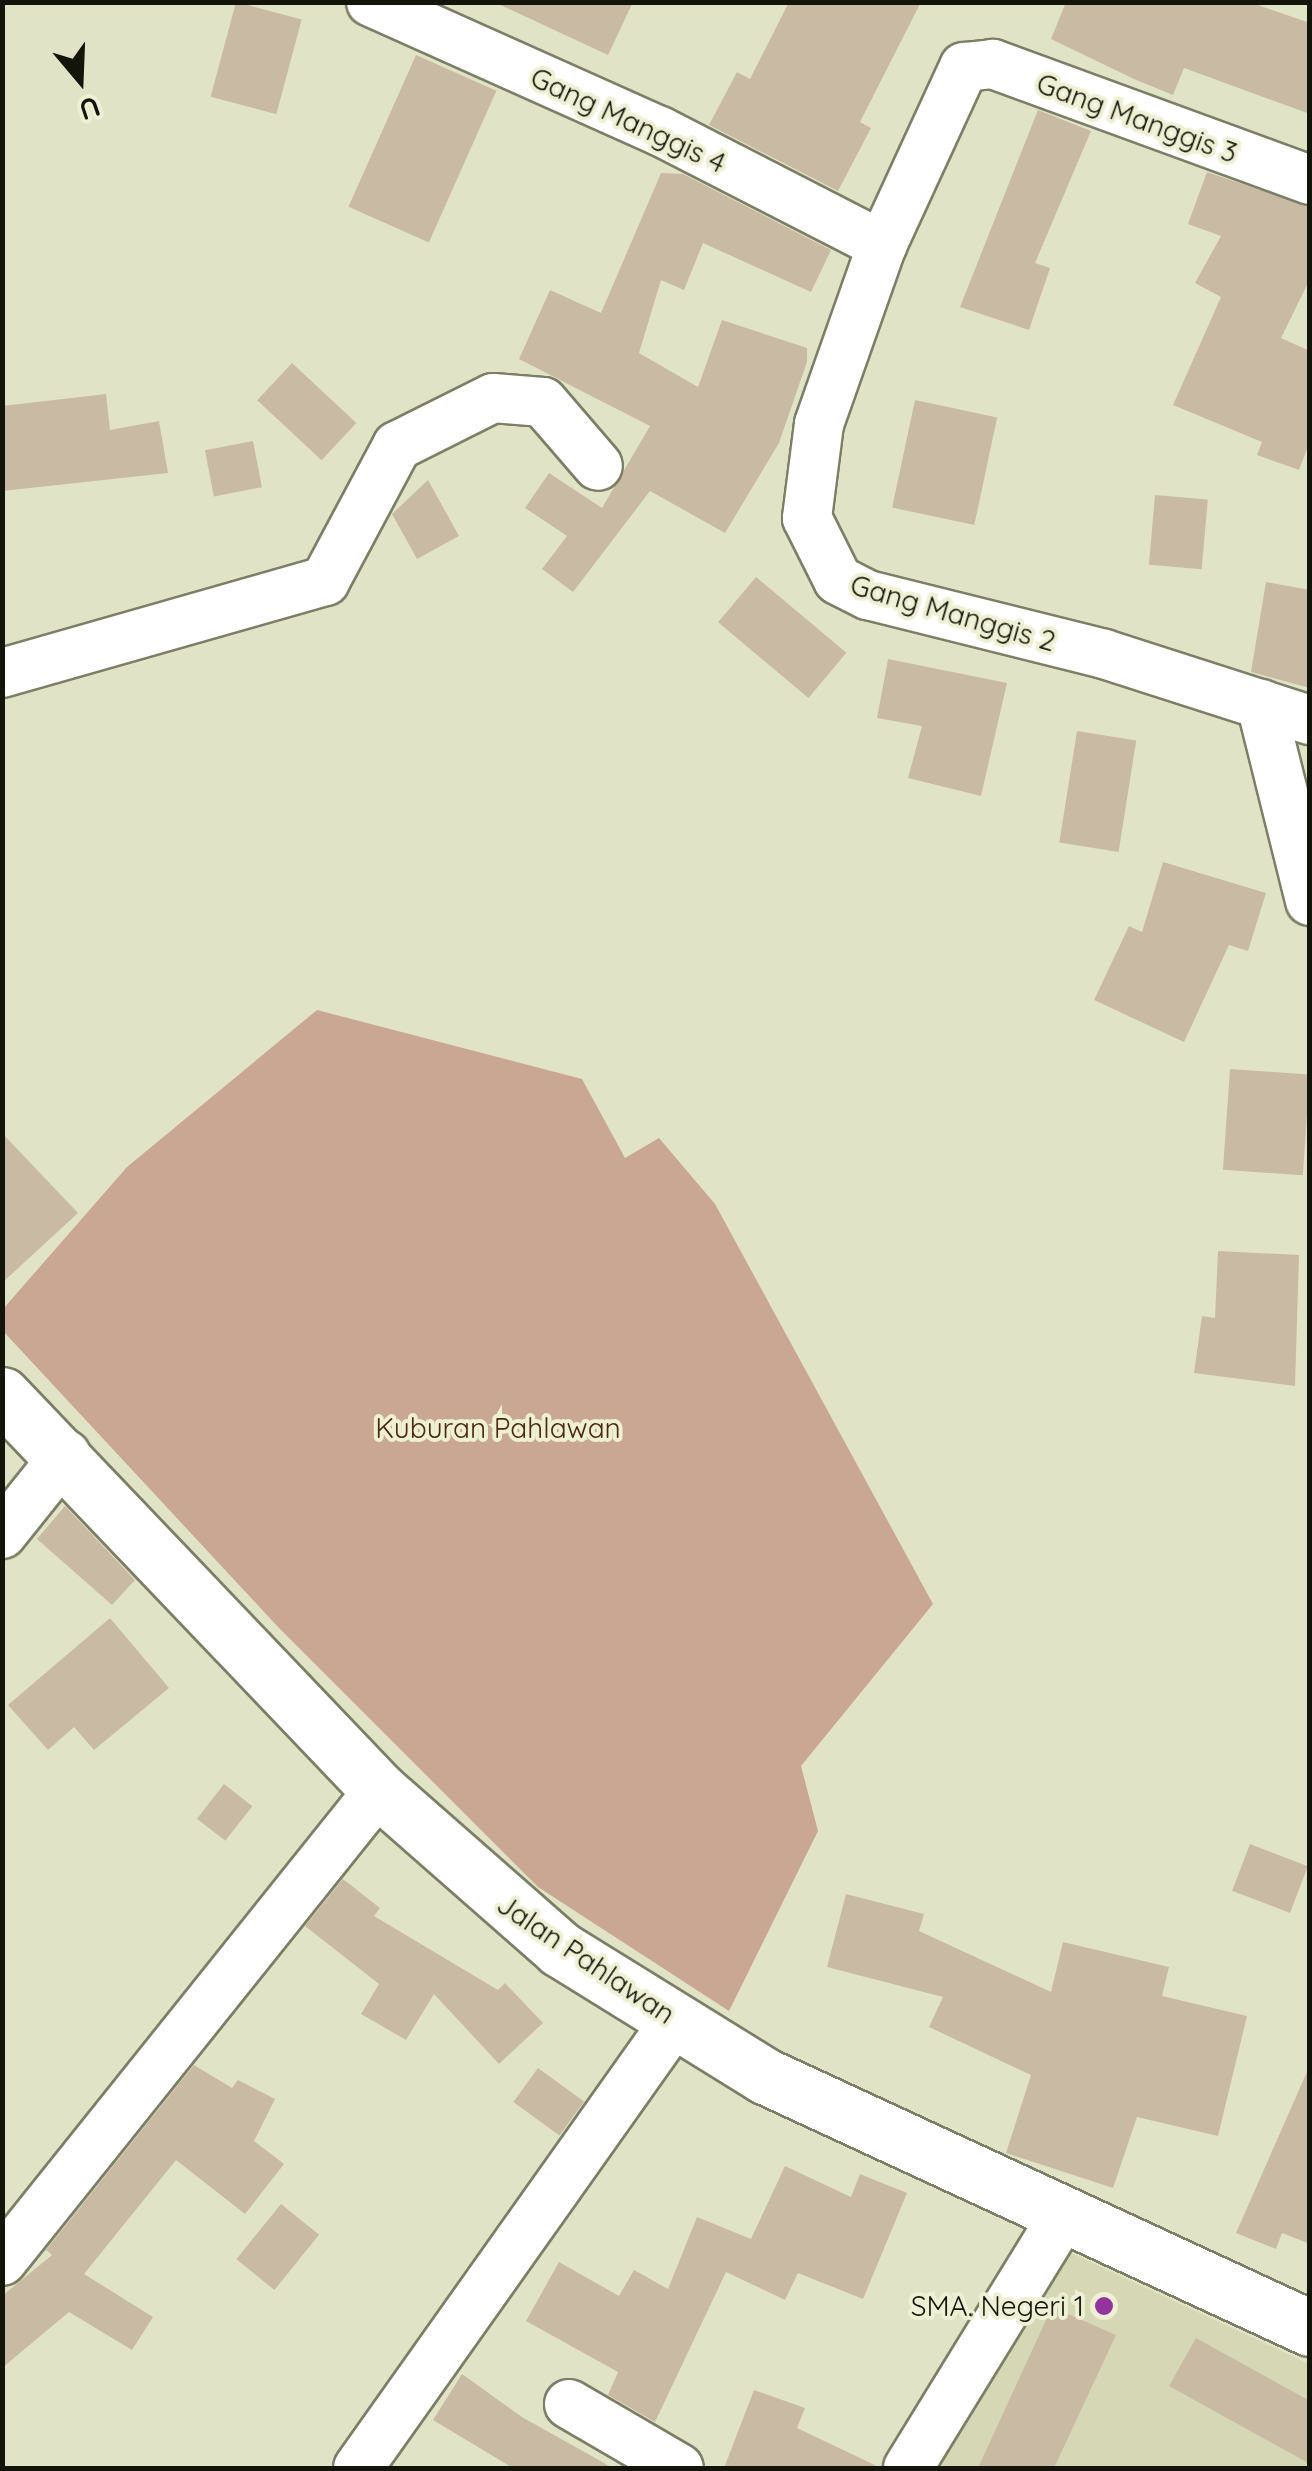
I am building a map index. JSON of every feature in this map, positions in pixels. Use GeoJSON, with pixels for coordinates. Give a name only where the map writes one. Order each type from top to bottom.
{"type":"FeatureCollection","features":[{"type":"Feature","properties":{"kind":"main road","name":"Jalan Pahlawan"},"geometry":{"type":"LineString","coordinates":[[2,1395],[66,1454],[379,1790],[560,1949],[765,2076],[1310,2328]]}},
{"type":"Feature","properties":{"kind":"street","name":"Gang Manggis 4"},"geometry":{"type":"LineString","coordinates":[[371,2],[426,14],[882,244]]}},
{"type":"Feature","properties":{"kind":"street","name":"Gang Manggis 3"},"geometry":{"type":"LineString","coordinates":[[964,67],[993,64],[1310,180]]}},
{"type":"Feature","properties":{"kind":"street","name":"Gang Manggis 2"},"geometry":{"type":"LineString","coordinates":[[964,67],[882,244],[808,478],[807,518],[838,580],[1310,720]]}},
{"type":"Feature","properties":{"kind":"street"},"geometry":{"type":"LineString","coordinates":[[2,673],[324,581],[397,446],[493,398],[543,402],[598,466]]}},
{"type":"Feature","properties":{"kind":"street"},"geometry":{"type":"LineString","coordinates":[[1260,704],[1310,900]]}},
{"type":"Feature","properties":{"kind":"street"},"geometry":{"type":"LineString","coordinates":[[2,1534],[66,1454]]}},
{"type":"Feature","properties":{"kind":"street"},"geometry":{"type":"LineString","coordinates":[[2,2261],[379,1790]]}},
{"type":"Feature","properties":{"kind":"street"},"geometry":{"type":"LineString","coordinates":[[358,2468],[675,2021]]}},
{"type":"Feature","properties":{"kind":"street"},"geometry":{"type":"LineString","coordinates":[[908,2468],[1064,2214]]}},
{"type":"Feature","properties":{"kind":"street"},"geometry":{"type":"LineString","coordinates":[[569,2404],[679,2468]]}},
{"type":"Feature","properties":{"kind":"shaded area","name":"SMA. Negeri 1"},"geometry":{"type":"Polygon","coordinates":[[[1058,2247],[1309,2364],[1309,2468],[930,2468],[1058,2247]]]}},
{"type":"Feature","properties":{"kind":"green space","name":"Kuburan Pahlawan"},"geometry":{"type":"Polygon","coordinates":[[[317,1010],[582,1079],[625,1158],[659,1138],[715,1204],[933,1604],[801,1766],[818,1831],[729,2011],[538,1887],[279,1628],[3,1331],[3,1309],[127,1167],[317,1010]]]}},
{"type":"Feature","properties":{"kind":"building"},"geometry":{"type":"Polygon","coordinates":[[[236,2],[302,20],[276,114],[211,97],[236,2]]]}},
{"type":"Feature","properties":{"kind":"building"},"geometry":{"type":"Polygon","coordinates":[[[494,2],[633,2],[608,55],[494,2]]]}},
{"type":"Feature","properties":{"kind":"building"},"geometry":{"type":"Polygon","coordinates":[[[789,2],[921,2],[860,122],[871,128],[838,191],[709,125],[737,72],[750,79],[789,2]]]}},
{"type":"Feature","properties":{"kind":"building"},"geometry":{"type":"Polygon","coordinates":[[[1066,2],[1249,2],[1310,23],[1310,114],[1184,68],[1173,95],[1134,79],[1051,39],[1066,2]]]}},
{"type":"Feature","properties":{"kind":"building"},"geometry":{"type":"Polygon","coordinates":[[[416,55],[496,91],[429,242],[348,207],[416,55]]]}},
{"type":"Feature","properties":{"kind":"building"},"geometry":{"type":"Polygon","coordinates":[[[1038,110],[1091,131],[1035,263],[1050,268],[1029,330],[960,307],[1038,110]]]}},
{"type":"Feature","properties":{"kind":"building"},"geometry":{"type":"Polygon","coordinates":[[[1207,172],[1310,207],[1310,279],[1281,338],[1310,351],[1310,441],[1299,470],[1257,455],[1262,442],[1173,405],[1221,297],[1195,283],[1221,236],[1188,224],[1207,172]]]}},
{"type":"Feature","properties":{"kind":"building"},"geometry":{"type":"Polygon","coordinates":[[[661,173],[683,174],[831,250],[811,292],[703,243],[684,290],[661,280],[639,353],[698,387],[722,320],[807,348],[807,362],[779,443],[725,533],[650,491],[573,592],[542,569],[567,536],[525,508],[549,473],[602,508],[650,426],[519,359],[550,290],[601,313],[661,173]]]}},
{"type":"Feature","properties":{"kind":"building"},"geometry":{"type":"Polygon","coordinates":[[[292,363],[356,423],[322,460],[257,400],[292,363]]]}},
{"type":"Feature","properties":{"kind":"building"},"geometry":{"type":"Polygon","coordinates":[[[106,394],[110,430],[159,421],[168,473],[2,491],[2,406],[106,394]]]}},
{"type":"Feature","properties":{"kind":"building"},"geometry":{"type":"Polygon","coordinates":[[[915,400],[997,417],[974,525],[892,508],[915,400]]]}},
{"type":"Feature","properties":{"kind":"building"},"geometry":{"type":"Polygon","coordinates":[[[253,441],[262,487],[214,496],[205,450],[253,441]]]}},
{"type":"Feature","properties":{"kind":"building"},"geometry":{"type":"Polygon","coordinates":[[[428,480],[459,536],[417,559],[392,514],[428,480]]]}},
{"type":"Feature","properties":{"kind":"building"},"geometry":{"type":"Polygon","coordinates":[[[1155,495],[1208,500],[1202,569],[1149,565],[1155,495]]]}},
{"type":"Feature","properties":{"kind":"building"},"geometry":{"type":"Polygon","coordinates":[[[756,577],[846,653],[808,698],[718,622],[756,577]]]}},
{"type":"Feature","properties":{"kind":"building"},"geometry":{"type":"Polygon","coordinates":[[[1266,582],[1310,590],[1310,688],[1251,672],[1266,582]]]}},
{"type":"Feature","properties":{"kind":"building"},"geometry":{"type":"Polygon","coordinates":[[[888,659],[1007,683],[981,796],[908,778],[922,726],[877,718],[888,659]]]}},
{"type":"Feature","properties":{"kind":"building"},"geometry":{"type":"Polygon","coordinates":[[[1077,731],[1136,740],[1119,852],[1059,843],[1077,731]]]}},
{"type":"Feature","properties":{"kind":"building"},"geometry":{"type":"Polygon","coordinates":[[[1163,862],[1266,893],[1248,951],[1229,945],[1184,1042],[1094,1000],[1129,926],[1142,932],[1163,862]]]}},
{"type":"Feature","properties":{"kind":"building"},"geometry":{"type":"Polygon","coordinates":[[[1230,1069],[1310,1075],[1303,1175],[1223,1170],[1230,1069]]]}},
{"type":"Feature","properties":{"kind":"building"},"geometry":{"type":"Polygon","coordinates":[[[2,1133],[78,1213],[2,1283],[2,1133]]]}},
{"type":"Feature","properties":{"kind":"building"},"geometry":{"type":"Polygon","coordinates":[[[1218,1251],[1299,1255],[1295,1386],[1194,1373],[1202,1316],[1215,1318],[1218,1251]]]}},
{"type":"Feature","properties":{"kind":"building"},"geometry":{"type":"Polygon","coordinates":[[[65,1506],[135,1580],[112,1605],[37,1539],[65,1506]]]}},
{"type":"Feature","properties":{"kind":"building"},"geometry":{"type":"Polygon","coordinates":[[[110,1618],[169,1688],[94,1750],[74,1727],[48,1750],[8,1705],[110,1618]]]}},
{"type":"Feature","properties":{"kind":"building"},"geometry":{"type":"Polygon","coordinates":[[[224,1784],[252,1806],[225,1841],[197,1819],[224,1784]]]}},
{"type":"Feature","properties":{"kind":"building"},"geometry":{"type":"Polygon","coordinates":[[[1250,1844],[1308,1866],[1290,1913],[1232,1891],[1250,1844]]]}},
{"type":"Feature","properties":{"kind":"building"},"geometry":{"type":"Polygon","coordinates":[[[343,1879],[380,1908],[374,1916],[498,1990],[505,1983],[543,2023],[499,2064],[434,1994],[406,2040],[361,2014],[379,1984],[305,1926],[343,1879]]]}},
{"type":"Feature","properties":{"kind":"building"},"geometry":{"type":"Polygon","coordinates":[[[846,1894],[924,1914],[919,1931],[1051,1992],[1063,1942],[1169,1967],[1162,1996],[1247,2016],[1218,2136],[1137,2117],[1113,2188],[1006,2153],[1031,2075],[929,2027],[943,1997],[827,1967],[846,1894]]]}},
{"type":"Feature","properties":{"kind":"building"},"geometry":{"type":"Polygon","coordinates":[[[194,2065],[232,2088],[238,2080],[275,2099],[254,2141],[284,2164],[245,2214],[176,2160],[84,2274],[153,2317],[132,2350],[69,2312],[2,2368],[2,2296],[52,2255],[46,2250],[194,2065]]]}},
{"type":"Feature","properties":{"kind":"building"},"geometry":{"type":"Polygon","coordinates":[[[1310,2065],[1310,2244],[1282,2233],[1276,2249],[1236,2233],[1310,2065]]]}},
{"type":"Feature","properties":{"kind":"building"},"geometry":{"type":"Polygon","coordinates":[[[538,2068],[584,2102],[559,2135],[513,2102],[538,2068]]]}},
{"type":"Feature","properties":{"kind":"building"},"geometry":{"type":"Polygon","coordinates":[[[785,2166],[851,2197],[860,2174],[907,2193],[863,2299],[798,2273],[785,2300],[726,2272],[655,2422],[608,2395],[618,2372],[526,2321],[559,2262],[619,2296],[634,2270],[668,2289],[697,2217],[751,2239],[785,2166]]]}},
{"type":"Feature","properties":{"kind":"building"},"geometry":{"type":"Polygon","coordinates":[[[281,2204],[319,2235],[274,2290],[236,2259],[281,2204]]]}},
{"type":"Feature","properties":{"kind":"building"},"geometry":{"type":"Polygon","coordinates":[[[1052,2307],[1116,2335],[1054,2468],[978,2468],[1052,2307]]]}},
{"type":"Feature","properties":{"kind":"building"},"geometry":{"type":"Polygon","coordinates":[[[1196,2338],[1310,2401],[1310,2464],[1169,2386],[1196,2338]]]}},
{"type":"Feature","properties":{"kind":"building"},"geometry":{"type":"Polygon","coordinates":[[[462,2374],[522,2417],[613,2468],[513,2468],[433,2420],[462,2374]]]}},
{"type":"Feature","properties":{"kind":"building"},"geometry":{"type":"Polygon","coordinates":[[[754,2390],[805,2408],[797,2428],[881,2468],[724,2468],[754,2390]]]}},
{"type":"Feature","properties":{"kind":"place","name":"SMA. Negeri 1"},"geometry":{"type":"Point","coordinates":[1104,2306]}}]}
